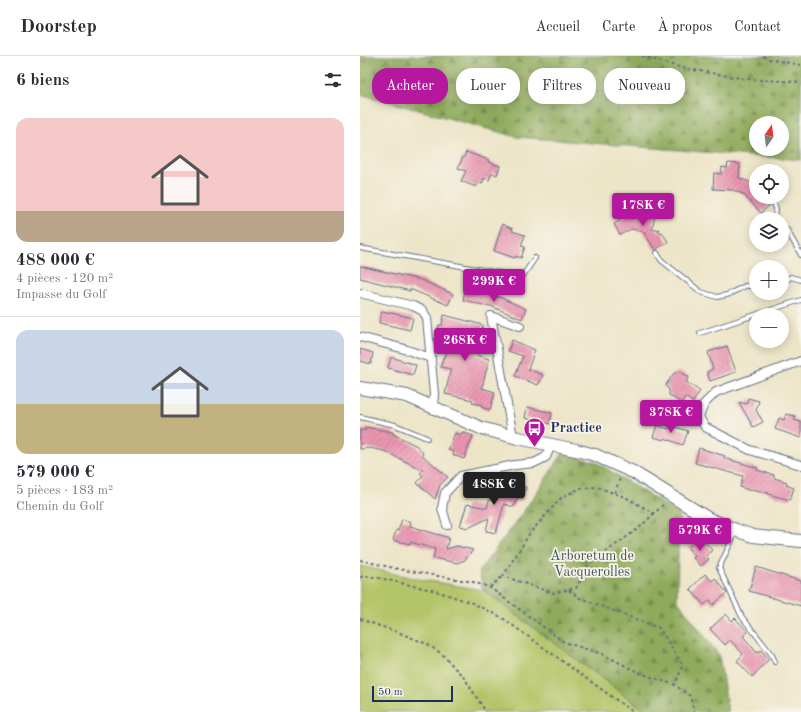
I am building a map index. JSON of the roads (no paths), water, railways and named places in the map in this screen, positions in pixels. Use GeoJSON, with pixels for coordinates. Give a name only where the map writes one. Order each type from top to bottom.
{"type":"FeatureCollection","features":[{"type":"Feature","properties":{"kind":"street"},"geometry":{"type":"LineString","coordinates":[[360,293],[413,306],[423,311],[427,318],[434,394],[433,407]]}},
{"type":"Feature","properties":{"kind":"street"},"geometry":{"type":"LineString","coordinates":[[513,437],[491,316],[520,326]]}},
{"type":"Feature","properties":{"kind":"street"},"geometry":{"type":"LineString","coordinates":[[360,338],[401,348],[431,358]]}},
{"type":"Feature","properties":{"kind":"street"},"geometry":{"type":"LineString","coordinates":[[801,361],[716,392],[704,404],[699,417],[705,427],[750,450],[801,465]]}},
{"type":"Feature","properties":{"kind":"street"},"geometry":{"type":"LineString","coordinates":[[360,388],[407,396],[481,428],[604,458],[633,472],[709,518],[736,530],[753,536],[801,541]]}},
{"type":"Feature","properties":{"kind":"street"},"geometry":{"type":"LineString","coordinates":[[447,525],[442,508],[445,493],[461,476],[515,465],[534,463],[546,457],[551,444]]}},
{"type":"Feature","properties":{"kind":"lane"},"geometry":{"type":"LineString","coordinates":[[789,234],[801,255]]}},
{"type":"Feature","properties":{"kind":"lane"},"geometry":{"type":"LineString","coordinates":[[360,248],[522,277],[535,258]]}},
{"type":"Feature","properties":{"kind":"lane"},"geometry":{"type":"LineString","coordinates":[[657,253],[661,260],[700,292],[717,297],[727,295],[745,286],[749,286]]}},
{"type":"Feature","properties":{"kind":"lane"},"geometry":{"type":"LineString","coordinates":[[789,278],[791,277],[801,280]]}},
{"type":"Feature","properties":{"kind":"lane"},"geometry":{"type":"LineString","coordinates":[[700,333],[801,300]]}},
{"type":"Feature","properties":{"kind":"lane"},"geometry":{"type":"LineString","coordinates":[[360,417],[396,425],[427,438]]}},
{"type":"Feature","properties":{"kind":"lane"},"geometry":{"type":"LineString","coordinates":[[736,530],[719,568],[742,617],[772,655],[775,662]]}},
{"type":"Feature","properties":{"kind":"place","name":"Practice"},"geometry":{"type":"Point","coordinates":[534,448]}},
{"type":"Feature","properties":{"kind":"park label","name":"Arboretum de Vacquerolles"},"geometry":{"type":"Point","coordinates":[592,564]}}]}
